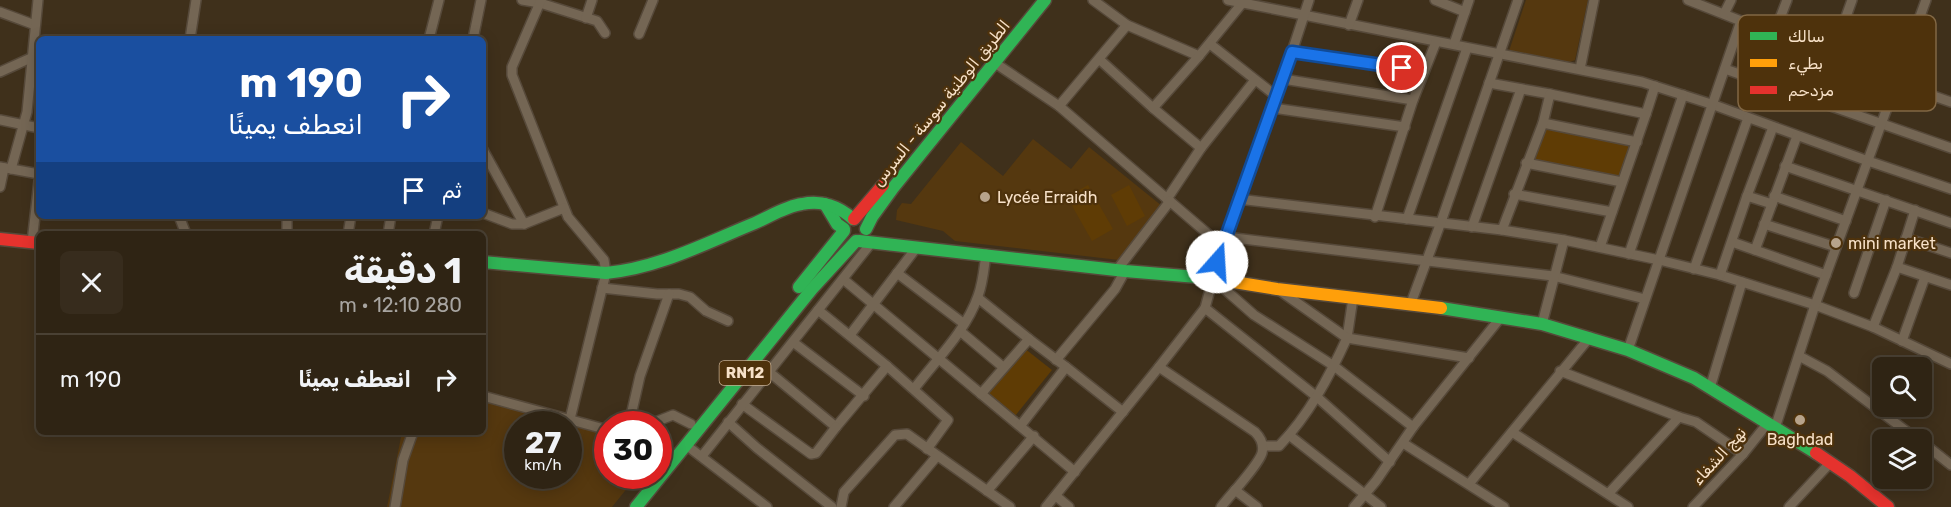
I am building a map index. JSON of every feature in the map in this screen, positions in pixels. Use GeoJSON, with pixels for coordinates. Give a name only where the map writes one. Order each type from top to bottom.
{"type":"FeatureCollection","features":[{"type":"Feature","properties":{"kind":"main road","name":"الطريق الوطنية سوسة - السرس"},"geometry":{"type":"LineString","coordinates":[[853,219],[1033,0]]}},
{"type":"Feature","properties":{"kind":"main road","name":"الطريق الوطنية سوسة - السرس"},"geometry":{"type":"LineString","coordinates":[[636,507],[812,289],[844,252],[864,237],[872,217],[893,188],[1045,0]]}},
{"type":"Feature","properties":{"kind":"main road"},"geometry":{"type":"LineString","coordinates":[[486,262],[606,273],[626,271],[667,260],[800,204],[825,204],[841,210],[853,219],[864,222],[864,237]]}},
{"type":"Feature","properties":{"kind":"main road"},"geometry":{"type":"LineString","coordinates":[[825,204],[837,224],[844,230],[847,238],[864,237],[917,247],[1411,303],[1542,324],[1590,337],[1628,350],[1694,378],[1794,438],[1850,476],[1885,506]]}},
{"type":"Feature","properties":{"kind":"main road","name":"RN12"},"geometry":{"type":"LineString","coordinates":[[672,447],[844,230],[846,223],[853,219]]}},
{"type":"Feature","properties":{"kind":"main road"},"geometry":{"type":"LineString","coordinates":[[0,239],[36,243]]}},
{"type":"Feature","properties":{"kind":"main road"},"geometry":{"type":"LineString","coordinates":[[624,507],[639,489]]}},
{"type":"Feature","properties":{"kind":"street"},"geometry":{"type":"LineString","coordinates":[[0,188],[5,168],[24,125],[35,50],[38,0]]}},
{"type":"Feature","properties":{"kind":"street"},"geometry":{"type":"LineString","coordinates":[[190,36],[196,0]]}},
{"type":"Feature","properties":{"kind":"street"},"geometry":{"type":"LineString","coordinates":[[430,36],[439,0]]}},
{"type":"Feature","properties":{"kind":"street"},"geometry":{"type":"LineString","coordinates":[[474,36],[481,0]]}},
{"type":"Feature","properties":{"kind":"street"},"geometry":{"type":"LineString","coordinates":[[522,0],[540,2],[597,21],[605,33]]}},
{"type":"Feature","properties":{"kind":"street"},"geometry":{"type":"LineString","coordinates":[[586,18],[592,0]]}},
{"type":"Feature","properties":{"kind":"street"},"geometry":{"type":"LineString","coordinates":[[639,34],[653,0]]}},
{"type":"Feature","properties":{"kind":"street"},"geometry":{"type":"LineString","coordinates":[[1093,0],[1127,25],[1199,56]]}},
{"type":"Feature","properties":{"kind":"street"},"geometry":{"type":"LineString","coordinates":[[1227,0],[1642,82],[1714,105],[1951,189]]}},
{"type":"Feature","properties":{"kind":"street"},"geometry":{"type":"LineString","coordinates":[[1046,507],[1205,308],[1238,199],[1273,108],[1309,0]]}},
{"type":"Feature","properties":{"kind":"street"},"geometry":{"type":"LineString","coordinates":[[1349,25],[1358,0]]}},
{"type":"Feature","properties":{"kind":"street"},"geometry":{"type":"LineString","coordinates":[[1435,0],[1465,12]]}},
{"type":"Feature","properties":{"kind":"street"},"geometry":{"type":"LineString","coordinates":[[1454,44],[1469,0]]}},
{"type":"Feature","properties":{"kind":"street"},"geometry":{"type":"LineString","coordinates":[[1411,303],[1518,0]]}},
{"type":"Feature","properties":{"kind":"street"},"geometry":{"type":"LineString","coordinates":[[1580,69],[1594,0]]}},
{"type":"Feature","properties":{"kind":"street"},"geometry":{"type":"LineString","coordinates":[[1688,0],[1738,20]]}},
{"type":"Feature","properties":{"kind":"street"},"geometry":{"type":"LineString","coordinates":[[1724,14],[1731,0]]}},
{"type":"Feature","properties":{"kind":"street"},"geometry":{"type":"LineString","coordinates":[[1781,15],[1787,0]]}},
{"type":"Feature","properties":{"kind":"street"},"geometry":{"type":"LineString","coordinates":[[1847,15],[1852,0]]}},
{"type":"Feature","properties":{"kind":"street"},"geometry":{"type":"LineString","coordinates":[[1921,15],[1926,0]]}},
{"type":"Feature","properties":{"kind":"street"},"geometry":{"type":"LineString","coordinates":[[540,2],[512,67],[512,75],[568,217],[604,260],[606,273],[572,411]]}},
{"type":"Feature","properties":{"kind":"street"},"geometry":{"type":"LineString","coordinates":[[1153,108],[1210,44],[1243,2]]}},
{"type":"Feature","properties":{"kind":"street"},"geometry":{"type":"LineString","coordinates":[[0,12],[35,25]]}},
{"type":"Feature","properties":{"kind":"street"},"geometry":{"type":"LineString","coordinates":[[1059,106],[1127,25]]}},
{"type":"Feature","properties":{"kind":"street"},"geometry":{"type":"LineString","coordinates":[[1628,350],[1738,30]]}},
{"type":"Feature","properties":{"kind":"street"},"geometry":{"type":"LineString","coordinates":[[1374,216],[1413,100],[1436,42]]}},
{"type":"Feature","properties":{"kind":"street"},"geometry":{"type":"LineString","coordinates":[[1210,44],[1276,96]]}},
{"type":"Feature","properties":{"kind":"street"},"geometry":{"type":"LineString","coordinates":[[1407,219],[1467,48]]}},
{"type":"Feature","properties":{"kind":"street"},"geometry":{"type":"LineString","coordinates":[[0,72],[35,50]]}},
{"type":"Feature","properties":{"kind":"street"},"geometry":{"type":"LineString","coordinates":[[1292,52],[1424,72]]}},
{"type":"Feature","properties":{"kind":"street"},"geometry":{"type":"LineString","coordinates":[[1099,59],[1201,148]]}},
{"type":"Feature","properties":{"kind":"street"},"geometry":{"type":"LineString","coordinates":[[995,63],[1059,106],[1168,200],[1224,241],[1553,276],[1645,299]]}},
{"type":"Feature","properties":{"kind":"street"},"geometry":{"type":"LineString","coordinates":[[1725,69],[1738,74]]}},
{"type":"Feature","properties":{"kind":"street"},"geometry":{"type":"LineString","coordinates":[[1283,79],[1413,100]]}},
{"type":"Feature","properties":{"kind":"street"},"geometry":{"type":"LineString","coordinates":[[1056,360],[1115,289],[1121,270],[1201,148],[1255,80]]}},
{"type":"Feature","properties":{"kind":"street"},"geometry":{"type":"LineString","coordinates":[[1489,83],[1646,114]]}},
{"type":"Feature","properties":{"kind":"street"},"geometry":{"type":"LineString","coordinates":[[1600,247],[1655,86]]}},
{"type":"Feature","properties":{"kind":"street"},"geometry":{"type":"LineString","coordinates":[[1472,227],[1521,89]]}},
{"type":"Feature","properties":{"kind":"street"},"geometry":{"type":"LineString","coordinates":[[1502,230],[1543,123],[1550,94]]}},
{"type":"Feature","properties":{"kind":"street"},"geometry":{"type":"LineString","coordinates":[[1629,254],[1683,95]]}},
{"type":"Feature","properties":{"kind":"street"},"geometry":{"type":"LineString","coordinates":[[1936,97],[1951,102]]}},
{"type":"Feature","properties":{"kind":"street"},"geometry":{"type":"LineString","coordinates":[[1273,108],[1405,127]]}},
{"type":"Feature","properties":{"kind":"street"},"geometry":{"type":"LineString","coordinates":[[1844,111],[1951,148]]}},
{"type":"Feature","properties":{"kind":"street"},"geometry":{"type":"LineString","coordinates":[[1771,426],[1799,356],[1815,305],[1886,111]]}},
{"type":"Feature","properties":{"kind":"street"},"geometry":{"type":"LineString","coordinates":[[1694,269],[1748,118]]}},
{"type":"Feature","properties":{"kind":"street"},"geometry":{"type":"LineString","coordinates":[[0,120],[36,128]]}},
{"type":"Feature","properties":{"kind":"street"},"geometry":{"type":"LineString","coordinates":[[1543,123],[1637,142]]}},
{"type":"Feature","properties":{"kind":"street"},"geometry":{"type":"LineString","coordinates":[[1720,275],[1773,127]]}},
{"type":"Feature","properties":{"kind":"street"},"geometry":{"type":"LineString","coordinates":[[1755,250],[1797,136]]}},
{"type":"Feature","properties":{"kind":"street"},"geometry":{"type":"LineString","coordinates":[[486,155],[524,224]]}},
{"type":"Feature","properties":{"kind":"street"},"geometry":{"type":"LineString","coordinates":[[1526,163],[1622,182]]}},
{"type":"Feature","properties":{"kind":"street"},"geometry":{"type":"LineString","coordinates":[[1785,166],[1951,223]]}},
{"type":"Feature","properties":{"kind":"street"},"geometry":{"type":"LineString","coordinates":[[5,168],[36,173]]}},
{"type":"Feature","properties":{"kind":"street"},"geometry":{"type":"LineString","coordinates":[[1514,194],[1612,212]]}},
{"type":"Feature","properties":{"kind":"street"},"geometry":{"type":"LineString","coordinates":[[1747,196],[1773,200],[1846,221]]}},
{"type":"Feature","properties":{"kind":"street"},"geometry":{"type":"LineString","coordinates":[[1238,199],[1502,230],[1564,240],[1659,260],[1720,275],[1815,305],[1873,327],[1951,364]]}},
{"type":"Feature","properties":{"kind":"street"},"geometry":{"type":"LineString","coordinates":[[1854,293],[1886,200]]}},
{"type":"Feature","properties":{"kind":"street"},"geometry":{"type":"LineString","coordinates":[[486,214],[512,224],[524,224],[564,208]]}},
{"type":"Feature","properties":{"kind":"street"},"geometry":{"type":"LineString","coordinates":[[1873,327],[1897,267],[1915,210]]}},
{"type":"Feature","properties":{"kind":"street"},"geometry":{"type":"LineString","coordinates":[[1764,224],[1836,247]]}},
{"type":"Feature","properties":{"kind":"street"},"geometry":{"type":"LineString","coordinates":[[702,456],[843,279],[864,237]]}},
{"type":"Feature","properties":{"kind":"street"},"geometry":{"type":"LineString","coordinates":[[1906,238],[1951,254]]}},
{"type":"Feature","properties":{"kind":"street"},"geometry":{"type":"LineString","coordinates":[[1542,324],[1564,240]]}},
{"type":"Feature","properties":{"kind":"street"},"geometry":{"type":"LineString","coordinates":[[1732,242],[1826,275]]}},
{"type":"Feature","properties":{"kind":"street"},"geometry":{"type":"LineString","coordinates":[[850,335],[917,247]]}},
{"type":"Feature","properties":{"kind":"street"},"geometry":{"type":"LineString","coordinates":[[914,389],[961,327],[978,298],[986,254]]}},
{"type":"Feature","properties":{"kind":"street"},"geometry":{"type":"LineString","coordinates":[[1897,267],[1951,285]]}},
{"type":"Feature","properties":{"kind":"street"},"geometry":{"type":"LineString","coordinates":[[897,273],[961,327],[1003,367]]}},
{"type":"Feature","properties":{"kind":"street"},"geometry":{"type":"LineString","coordinates":[[1902,341],[1925,277]]}},
{"type":"Feature","properties":{"kind":"street"},"geometry":{"type":"LineString","coordinates":[[843,279],[1075,472]]}},
{"type":"Feature","properties":{"kind":"street"},"geometry":{"type":"LineString","coordinates":[[1212,279],[1254,315],[1334,366],[1413,428]]}},
{"type":"Feature","properties":{"kind":"street"},"geometry":{"type":"LineString","coordinates":[[1710,388],[1742,282]]}},
{"type":"Feature","properties":{"kind":"street"},"geometry":{"type":"LineString","coordinates":[[602,288],[679,294],[690,297],[706,311],[729,321]]}},
{"type":"Feature","properties":{"kind":"street"},"geometry":{"type":"LineString","coordinates":[[1277,289],[1347,339],[1469,358]]}},
{"type":"Feature","properties":{"kind":"street"},"geometry":{"type":"LineString","coordinates":[[632,411],[640,376],[669,294]]}},
{"type":"Feature","properties":{"kind":"street"},"geometry":{"type":"LineString","coordinates":[[978,298],[1123,412]]}},
{"type":"Feature","properties":{"kind":"street"},"geometry":{"type":"LineString","coordinates":[[1263,446],[1279,446],[1317,397],[1347,339],[1353,298]]}},
{"type":"Feature","properties":{"kind":"street"},"geometry":{"type":"LineString","coordinates":[[1205,308],[1317,397],[1390,462]]}},
{"type":"Feature","properties":{"kind":"street"},"geometry":{"type":"LineString","coordinates":[[818,310],[914,389],[948,421],[927,449]]}},
{"type":"Feature","properties":{"kind":"street"},"geometry":{"type":"LineString","coordinates":[[1354,507],[1501,317]]}},
{"type":"Feature","properties":{"kind":"street"},"geometry":{"type":"LineString","coordinates":[[1469,484],[1590,337]]}},
{"type":"Feature","properties":{"kind":"street"},"geometry":{"type":"LineString","coordinates":[[981,394],[1029,339]]}},
{"type":"Feature","properties":{"kind":"street"},"geometry":{"type":"LineString","coordinates":[[793,342],[864,396]]}},
{"type":"Feature","properties":{"kind":"street"},"geometry":{"type":"LineString","coordinates":[[1799,356],[1827,371],[1903,429]]}},
{"type":"Feature","properties":{"kind":"street"},"geometry":{"type":"LineString","coordinates":[[742,404],[811,454],[816,453],[887,366]]}},
{"type":"Feature","properties":{"kind":"street"},"geometry":{"type":"LineString","coordinates":[[1021,425],[1066,367]]}},
{"type":"Feature","properties":{"kind":"street"},"geometry":{"type":"LineString","coordinates":[[1159,367],[1255,432],[1261,440],[1263,446],[1260,458],[1221,507]]}},
{"type":"Feature","properties":{"kind":"street"},"geometry":{"type":"LineString","coordinates":[[1560,371],[1695,422],[1743,454]]}},
{"type":"Feature","properties":{"kind":"street"},"geometry":{"type":"LineString","coordinates":[[769,372],[836,427]]}},
{"type":"Feature","properties":{"kind":"street"},"geometry":{"type":"LineString","coordinates":[[486,397],[540,411]]}},
{"type":"Feature","properties":{"kind":"street"},"geometry":{"type":"LineString","coordinates":[[672,415],[691,424]]}},
{"type":"Feature","properties":{"kind":"street"},"geometry":{"type":"LineString","coordinates":[[1610,493],[1679,417]]}},
{"type":"Feature","properties":{"kind":"street"},"geometry":{"type":"LineString","coordinates":[[728,422],[832,507]]}},
{"type":"Feature","properties":{"kind":"street","name":"نهج الشفاء"},"geometry":{"type":"LineString","coordinates":[[1693,507],[1771,426]]}},
{"type":"Feature","properties":{"kind":"street"},"geometry":{"type":"LineString","coordinates":[[1512,432],[1610,493],[1628,507]]}},
{"type":"Feature","properties":{"kind":"street"},"geometry":{"type":"LineString","coordinates":[[841,507],[844,492],[895,435],[907,434],[1010,507]]}},
{"type":"Feature","properties":{"kind":"street"},"geometry":{"type":"LineString","coordinates":[[395,507],[403,460],[412,435]]}},
{"type":"Feature","properties":{"kind":"street"},"geometry":{"type":"LineString","coordinates":[[1289,435],[1381,507]]}},
{"type":"Feature","properties":{"kind":"street"},"geometry":{"type":"LineString","coordinates":[[987,491],[1034,436]]}},
{"type":"Feature","properties":{"kind":"street"},"geometry":{"type":"LineString","coordinates":[[1403,443],[1504,507]]}},
{"type":"Feature","properties":{"kind":"street"},"geometry":{"type":"LineString","coordinates":[[686,445],[767,507]]}},
{"type":"Feature","properties":{"kind":"street"},"geometry":{"type":"LineString","coordinates":[[1932,450],[1951,465]]}},
{"type":"Feature","properties":{"kind":"street"},"geometry":{"type":"LineString","coordinates":[[894,507],[938,456]]}},
{"type":"Feature","properties":{"kind":"street"},"geometry":{"type":"LineString","coordinates":[[1789,507],[1830,463]]}},
{"type":"Feature","properties":{"kind":"street"},"geometry":{"type":"LineString","coordinates":[[1235,490],[1257,507]]}},
{"type":"Feature","properties":{"kind":"street"},"geometry":{"type":"LineString","coordinates":[[1056,496],[1069,507]]}},
{"type":"Feature","properties":{"kind":"street"},"geometry":{"type":"LineString","coordinates":[[990,507],[997,498]]}},
{"type":"Feature","properties":{"kind":"street"},"geometry":{"type":"LineString","coordinates":[[750,507],[756,499]]}},
{"type":"Feature","properties":{"kind":"shaded area"},"geometry":{"type":"Polygon","coordinates":[[[1526,0],[1588,0],[1575,60],[1570,62],[1509,51],[1526,0]]]}},
{"type":"Feature","properties":{"kind":"shaded area"},"geometry":{"type":"Polygon","coordinates":[[[1544,129],[1628,144],[1630,148],[1621,177],[1535,162],[1532,159],[1544,129]]]}},
{"type":"Feature","properties":{"kind":"shaded area"},"geometry":{"type":"Polygon","coordinates":[[[1033,139],[1071,169],[1089,147],[1162,206],[1119,260],[955,241],[943,231],[896,220],[897,210],[902,203],[911,204],[961,142],[1003,176],[1033,139]]]}},
{"type":"Feature","properties":{"kind":"shaded area"},"geometry":{"type":"Polygon","coordinates":[[[1088,185],[1113,229],[1092,241],[1067,197],[1088,185]]]}},
{"type":"Feature","properties":{"kind":"shaded area"},"geometry":{"type":"Polygon","coordinates":[[[1129,185],[1145,216],[1127,226],[1111,195],[1129,185]]]}},
{"type":"Feature","properties":{"kind":"shaded area"},"geometry":{"type":"Polygon","coordinates":[[[1024,348],[1052,370],[1015,416],[987,394],[1024,348]]]}},
{"type":"Feature","properties":{"kind":"shaded area"},"geometry":{"type":"Polygon","coordinates":[[[486,402],[523,411],[504,411],[504,489],[582,489],[582,426],[594,429],[594,489],[627,489],[612,507],[387,507],[401,435],[486,435],[486,402]]]}},
{"type":"Feature","properties":{"kind":"traffic: fast"},"geometry":{"type":"LineString","coordinates":[[866,229],[893,188],[1045,0]]}},
{"type":"Feature","properties":{"kind":"traffic: fast"},"geometry":{"type":"LineString","coordinates":[[486,262],[606,273],[664,260],[796,205],[809,203],[829,205],[853,219]]}},
{"type":"Feature","properties":{"kind":"traffic: fast"},"geometry":{"type":"LineString","coordinates":[[825,204],[837,224],[844,229]]}},
{"type":"Feature","properties":{"kind":"traffic: fast"},"geometry":{"type":"LineString","coordinates":[[799,287],[844,231]]}},
{"type":"Feature","properties":{"kind":"traffic: fast"},"geometry":{"type":"LineString","coordinates":[[636,507],[812,289],[856,241]]}},
{"type":"Feature","properties":{"kind":"traffic: fast"},"geometry":{"type":"LineString","coordinates":[[859,241],[1125,271],[1209,278]]}},
{"type":"Feature","properties":{"kind":"traffic: fast"},"geometry":{"type":"LineString","coordinates":[[1441,308],[1542,324],[1628,350],[1694,378],[1816,453]]}},
{"type":"Feature","properties":{"kind":"traffic: slow"},"geometry":{"type":"LineString","coordinates":[[1209,278],[1277,289],[1441,308]]}},
{"type":"Feature","properties":{"kind":"traffic: jam"},"geometry":{"type":"LineString","coordinates":[[854,219],[883,185]]}},
{"type":"Feature","properties":{"kind":"traffic: jam"},"geometry":{"type":"LineString","coordinates":[[0,239],[36,243]]}},
{"type":"Feature","properties":{"kind":"traffic: jam"},"geometry":{"type":"LineString","coordinates":[[1816,453],[1850,476],[1888,507]]}},
{"type":"Feature","properties":{"kind":"place","name":"Lycée Erraidh"},"geometry":{"type":"Point","coordinates":[985,197]}},
{"type":"Feature","properties":{"kind":"place","name":"mini market"},"geometry":{"type":"Point","coordinates":[1836,243]}},
{"type":"Feature","properties":{"kind":"place","name":"Baghdad"},"geometry":{"type":"Point","coordinates":[1800,420]}},
{"type":"Feature","properties":{"kind":"route"},"geometry":{"type":"LineString","coordinates":[[1217,262],[1292,52],[1402,68]]}}]}
